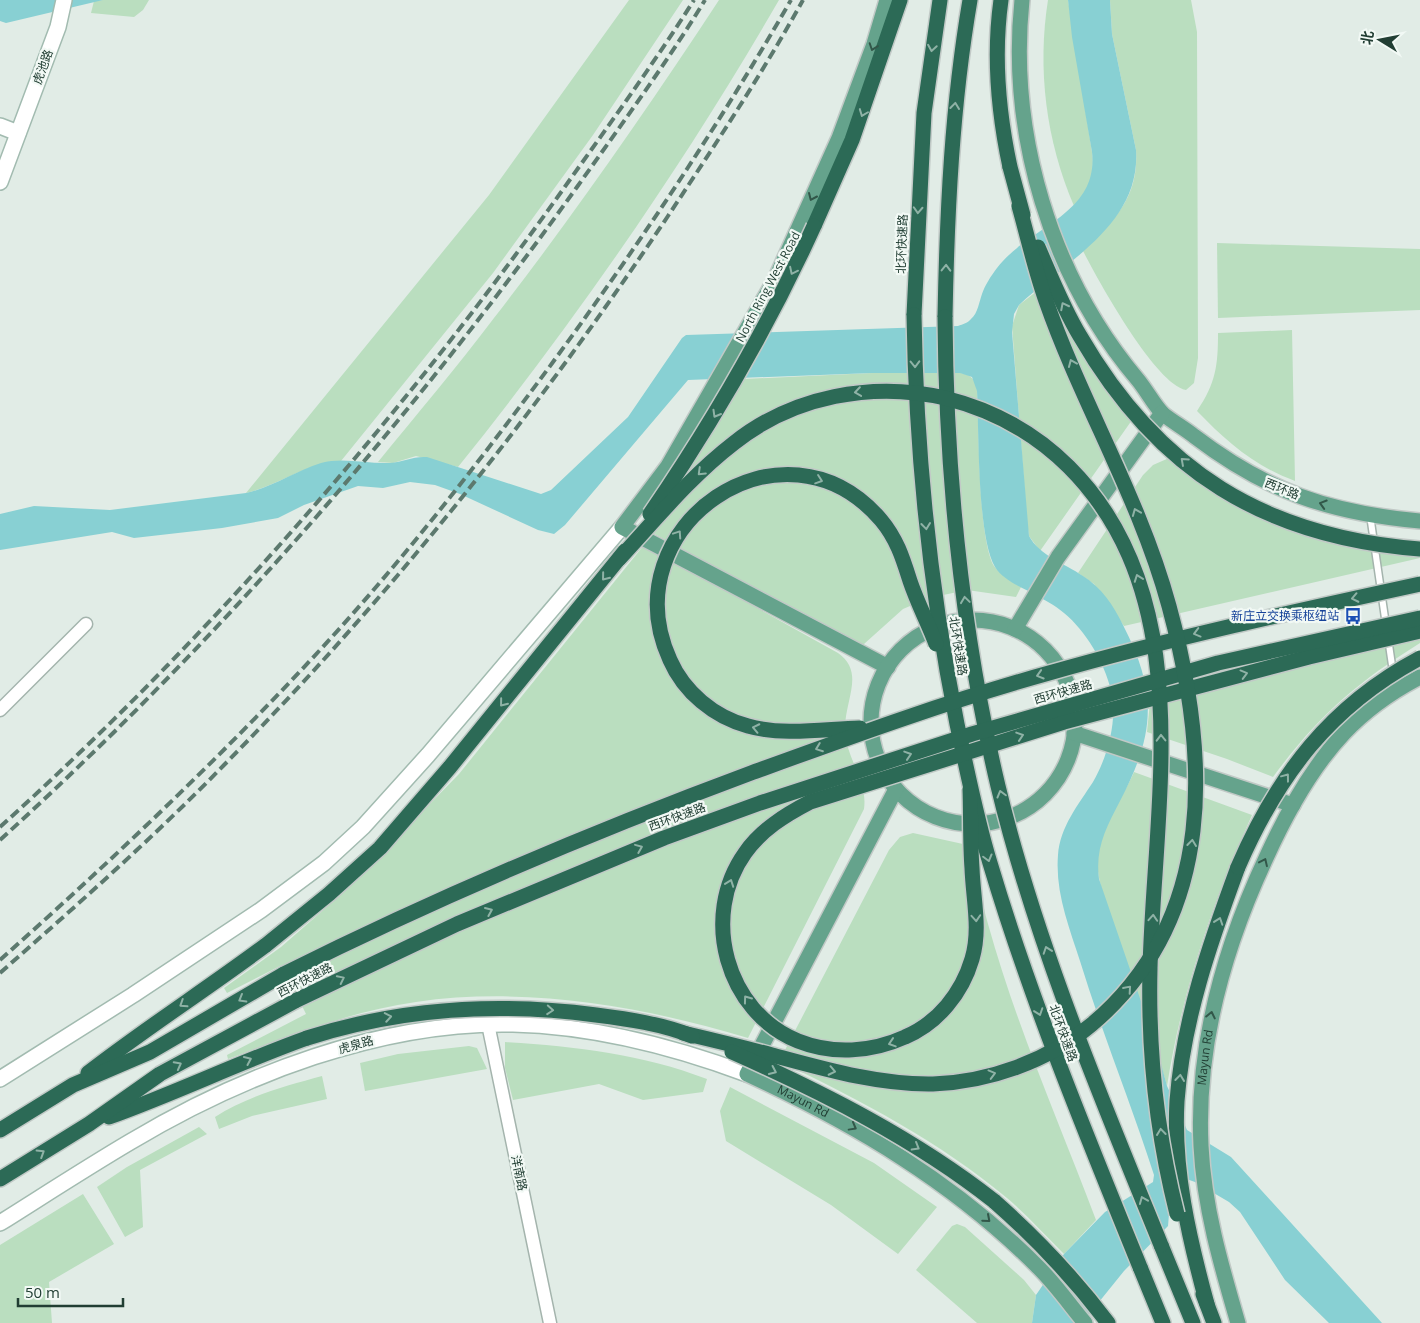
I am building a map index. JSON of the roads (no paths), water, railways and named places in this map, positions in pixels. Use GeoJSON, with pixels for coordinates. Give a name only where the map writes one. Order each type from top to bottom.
{"type":"FeatureCollection","features":[{"type":"Feature","properties":{"kind":"highway"},"geometry":{"type":"LineString","coordinates":[[619,559],[713,419],[761,333],[814,226],[852,140],[900,0]]}},
{"type":"Feature","properties":{"kind":"highway","name":"北环快速路"},"geometry":{"type":"LineString","coordinates":[[940,0],[923,122],[914,316],[915,392],[920,468],[945,665],[970,789],[989,862],[1040,1015],[1163,1323]]}},
{"type":"Feature","properties":{"kind":"highway","name":"北环快速路"},"geometry":{"type":"LineString","coordinates":[[970,0],[954,112],[947,236],[945,317],[946,400],[958,557],[974,659],[998,785],[1016,853],[1046,948],[1114,1130],[1193,1323]]}},
{"type":"Feature","properties":{"kind":"highway"},"geometry":{"type":"LineString","coordinates":[[89,1124],[168,1096],[263,1054],[307,1038],[340,1027],[396,1015],[477,1008],[568,1012],[613,1018],[683,1033],[830,1070],[873,1078],[936,1084],[984,1077],[1043,1056],[1074,1038],[1126,992],[1156,949],[1172,918],[1183,886],[1190,854],[1196,788],[1191,720],[1168,603],[1142,527],[1046,303],[1019,206],[1002,128],[996,70],[996,36],[1001,0]]}},
{"type":"Feature","properties":{"kind":"highway"},"geometry":{"type":"LineString","coordinates":[[1019,206],[1061,300],[1096,362],[1133,410],[1183,461],[1234,498],[1298,527],[1359,541],[1420,549]]}},
{"type":"Feature","properties":{"kind":"highway"},"geometry":{"type":"LineString","coordinates":[[73,1085],[142,1031],[227,975],[266,945],[329,894],[380,848],[450,767],[619,559],[680,493],[722,452],[746,434],[804,405],[842,395],[868,391],[898,390],[928,394],[989,412],[1020,428],[1049,449],[1093,493],[1123,542],[1140,584],[1153,636],[1161,745],[1150,965],[1151,1024],[1160,1132],[1181,1214],[1214,1323]]}},
{"type":"Feature","properties":{"kind":"highway"},"geometry":{"type":"LineString","coordinates":[[874,727],[782,731],[747,726],[710,708],[681,680],[672,666],[662,641],[658,610],[658,584],[664,561],[674,540],[687,521],[703,506],[733,486],[755,478],[778,474],[801,475],[818,479],[856,498],[881,520],[897,544],[945,665]]}},
{"type":"Feature","properties":{"kind":"highway","name":"西环快速路"},"geometry":{"type":"LineString","coordinates":[[0,1130],[73,1085],[150,1052],[284,974],[368,932],[653,809],[874,727],[1049,672],[1216,628],[1420,584]]}},
{"type":"Feature","properties":{"kind":"highway","name":"西环快速路"},"geometry":{"type":"LineString","coordinates":[[0,1179],[89,1124],[160,1074],[298,1000],[457,924],[664,838],[760,803],[972,734],[1208,666],[1420,618]]}},
{"type":"Feature","properties":{"kind":"highway"},"geometry":{"type":"LineString","coordinates":[[970,789],[976,936],[969,967],[951,1001],[931,1021],[910,1035],[888,1044],[866,1049],[834,1050],[812,1046],[790,1037],[766,1021],[746,998],[729,965],[722,931],[724,905],[730,881],[745,852],[765,831],[792,812],[810,802],[1064,722],[1309,657],[1420,631]]}},
{"type":"Feature","properties":{"kind":"highway"},"geometry":{"type":"LineString","coordinates":[[1181,1214],[1177,1122],[1185,1043],[1201,972],[1242,860],[1270,802],[1320,735],[1378,683],[1420,658]]}},
{"type":"Feature","properties":{"kind":"highway"},"geometry":{"type":"LineString","coordinates":[[683,1033],[812,1089],[936,1158],[973,1185],[1018,1223],[1069,1274],[1104,1318]]}},
{"type":"Feature","properties":{"kind":"main road","name":"North Ring West Road"},"geometry":{"type":"LineString","coordinates":[[622,527],[668,466],[715,387],[774,280],[839,138],[874,44],[887,0]]}},
{"type":"Feature","properties":{"kind":"main road"},"geometry":{"type":"LineString","coordinates":[[1015,629],[1058,557],[1162,413],[1110,345],[1072,280],[1048,216],[1031,158],[1018,72],[1022,0]]}},
{"type":"Feature","properties":{"kind":"main road","name":"西环路"},"geometry":{"type":"LineString","coordinates":[[1162,413],[1220,456],[1252,476],[1304,498],[1348,511],[1420,521]]}},
{"type":"Feature","properties":{"kind":"main road"},"geometry":{"type":"LineString","coordinates":[[622,527],[888,667]]}},
{"type":"Feature","properties":{"kind":"main road"},"geometry":{"type":"LineString","coordinates":[[975,620],[1015,629],[1037,643],[1059,668],[1072,700],[1074,733],[1068,759],[1055,782],[1032,805],[1003,820],[978,824],[939,818],[916,806],[896,789],[882,767],[872,730],[876,691],[888,667],[907,645],[919,636],[946,624],[975,620]]}},
{"type":"Feature","properties":{"kind":"main road"},"geometry":{"type":"LineString","coordinates":[[1074,733],[1293,805],[1319,765],[1345,732],[1396,691],[1420,677]]}},
{"type":"Feature","properties":{"kind":"main road"},"geometry":{"type":"LineString","coordinates":[[747,1074],[896,789]]}},
{"type":"Feature","properties":{"kind":"main road","name":"Mayun Rd"},"geometry":{"type":"LineString","coordinates":[[1238,1323],[1213,1237],[1207,1204],[1201,1146],[1201,1098],[1206,1038],[1225,964],[1256,879],[1293,805]]}},
{"type":"Feature","properties":{"kind":"main road","name":"Mayun Rd"},"geometry":{"type":"LineString","coordinates":[[747,1074],[801,1099],[924,1170],[988,1220],[1044,1273],[1085,1323]]}},
{"type":"Feature","properties":{"kind":"street","name":"虎池路"},"geometry":{"type":"LineString","coordinates":[[0,182],[3,154],[18,133],[58,27],[64,0]]}},
{"type":"Feature","properties":{"kind":"street"},"geometry":{"type":"LineString","coordinates":[[0,126],[18,133]]}},
{"type":"Feature","properties":{"kind":"street"},"geometry":{"type":"LineString","coordinates":[[0,1079],[245,920],[324,864],[363,827],[428,755],[622,527]]}},
{"type":"Feature","properties":{"kind":"street"},"geometry":{"type":"LineString","coordinates":[[0,710],[86,624]]}},
{"type":"Feature","properties":{"kind":"street","name":"虎泉路"},"geometry":{"type":"LineString","coordinates":[[0,1223],[138,1137],[200,1105],[263,1077],[366,1041],[437,1028],[488,1024],[572,1028],[633,1039],[690,1053],[747,1074]]}},
{"type":"Feature","properties":{"kind":"street","name":"洋南路"},"geometry":{"type":"LineString","coordinates":[[488,1024],[550,1323]]}},
{"type":"Feature","properties":{"kind":"lane"},"geometry":{"type":"LineString","coordinates":[[1370,515],[1396,691]]}},
{"type":"Feature","properties":{"kind":"water"},"geometry":{"type":"Polygon","coordinates":[[[0,0],[103,0],[6,23],[0,21],[0,0]]]}},
{"type":"Feature","properties":{"kind":"water"},"geometry":{"type":"Polygon","coordinates":[[[1068,0],[1110,0],[1112,34],[1136,150],[1134,176],[1126,199],[1114,220],[1078,256],[1019,305],[1014,314],[1012,332],[1029,536],[1039,549],[1090,580],[1111,604],[1134,649],[1147,693],[1146,734],[1132,777],[1103,838],[1098,868],[1099,879],[1156,1045],[1167,1086],[1187,1130],[1231,1157],[1382,1323],[1329,1323],[1285,1280],[1240,1212],[1229,1202],[1195,1182],[1161,1170],[1169,1214],[1168,1226],[1124,1271],[1082,1323],[1032,1323],[1036,1295],[1064,1254],[1105,1212],[1153,1182],[1154,1175],[1067,922],[1059,882],[1058,855],[1062,835],[1076,808],[1093,782],[1107,749],[1113,713],[1111,690],[1099,658],[1087,638],[1072,620],[1061,610],[1007,579],[995,567],[989,552],[982,508],[977,391],[972,377],[960,373],[872,373],[688,380],[565,525],[554,534],[538,530],[460,494],[435,485],[410,482],[383,488],[358,486],[304,505],[278,518],[222,528],[134,538],[112,532],[0,550],[0,514],[34,506],[110,510],[246,493],[265,487],[311,466],[329,461],[390,463],[417,457],[427,457],[541,494],[551,490],[628,417],[682,338],[686,335],[958,326],[967,322],[975,314],[985,287],[997,268],[1026,241],[1059,218],[1073,205],[1085,191],[1091,173],[1092,152],[1072,37],[1068,0]]]}},
{"type":"Feature","properties":{"kind":"railway"},"geometry":{"type":"LineString","coordinates":[[0,827],[78,754],[228,602],[369,442],[501,274],[630,95],[694,0]]}},
{"type":"Feature","properties":{"kind":"railway"},"geometry":{"type":"LineString","coordinates":[[0,840],[158,688],[233,609],[377,446],[513,275],[643,94],[705,0]]}},
{"type":"Feature","properties":{"kind":"railway"},"geometry":{"type":"LineString","coordinates":[[0,960],[83,885],[204,770],[282,691],[382,581],[469,473],[616,274],[706,139],[791,0]]}},
{"type":"Feature","properties":{"kind":"railway"},"geometry":{"type":"LineString","coordinates":[[0,973],[114,871],[224,765],[345,636],[403,569],[514,432],[618,289],[738,109],[803,0]]}},
{"type":"Feature","properties":{"kind":"place","name":"新庄立交换乘枢纽站"},"geometry":{"type":"Point","coordinates":[1353,616]}}]}
